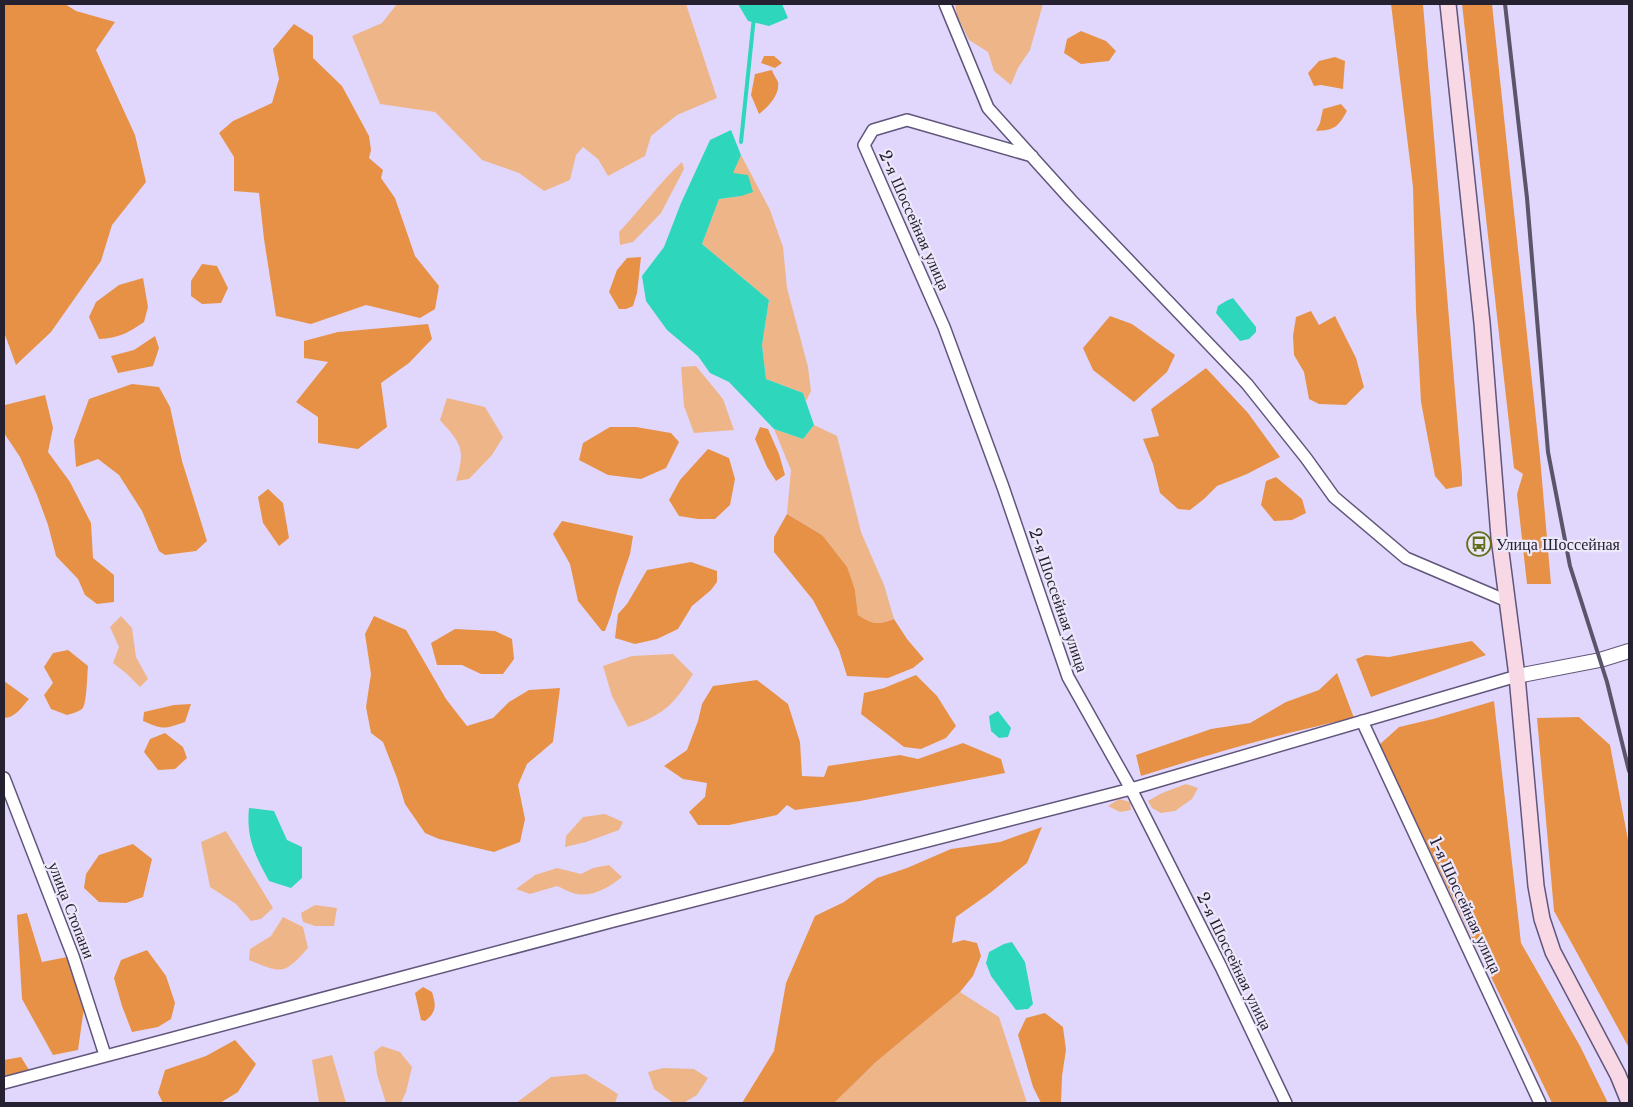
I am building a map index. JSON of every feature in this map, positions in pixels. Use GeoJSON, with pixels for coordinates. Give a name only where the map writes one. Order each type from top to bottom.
{"type":"FeatureCollection","features":[{"type":"Feature","properties":{"kind":"main road"},"geometry":{"type":"LineString","coordinates":[[1448,4],[1482,323],[1497,509],[1517,676],[1536,886],[1542,919],[1553,952],[1618,1075],[1629,1102]]}},
{"type":"Feature","properties":{"kind":"street"},"geometry":{"type":"LineString","coordinates":[[945,4],[988,108],[1247,384],[1306,458],[1334,497],[1406,558],[1507,601]]}},
{"type":"Feature","properties":{"kind":"street","name":"2-я Шоссейная улица"},"geometry":{"type":"LineString","coordinates":[[1032,156],[907,120],[872,130],[864,145],[944,327],[1003,487],[1068,677],[1131,788],[1221,967],[1286,1103]]}},
{"type":"Feature","properties":{"kind":"street"},"geometry":{"type":"LineString","coordinates":[[4,1083],[614,921],[1131,788],[1517,676],[1600,660],[1629,651]]}},
{"type":"Feature","properties":{"kind":"street","name":"1-я Шоссейная улица"},"geometry":{"type":"LineString","coordinates":[[1362,721],[1540,1103]]}},
{"type":"Feature","properties":{"kind":"street","name":"улица Стопани"},"geometry":{"type":"LineString","coordinates":[[4,778],[73,956],[105,1055]]}},
{"type":"Feature","properties":{"kind":"shaded area"},"geometry":{"type":"Polygon","coordinates":[[[4,4],[65,4],[76,11],[115,22],[96,50],[135,135],[146,182],[112,225],[101,261],[51,332],[16,365],[4,332],[4,4]]]}},
{"type":"Feature","properties":{"kind":"shaded area"},"geometry":{"type":"Polygon","coordinates":[[[397,4],[686,4],[717,98],[677,115],[651,136],[645,156],[608,176],[598,159],[583,147],[576,155],[570,180],[544,191],[519,173],[482,160],[435,112],[380,104],[352,36],[382,23],[397,4]]]}},
{"type":"Feature","properties":{"kind":"shaded area"},"geometry":{"type":"Polygon","coordinates":[[[738,4],[782,4],[788,18],[769,26],[748,21],[738,4]]]}},
{"type":"Feature","properties":{"kind":"shaded area"},"geometry":{"type":"Polygon","coordinates":[[[955,4],[1043,4],[1030,50],[1018,68],[1011,85],[994,71],[988,52],[969,40],[957,16],[955,4]]]}},
{"type":"Feature","properties":{"kind":"shaded area"},"geometry":{"type":"Polygon","coordinates":[[[1391,4],[1423,4],[1462,476],[1462,486],[1446,489],[1435,476],[1421,402],[1416,310],[1413,187],[1391,4]]]}},
{"type":"Feature","properties":{"kind":"shaded area"},"geometry":{"type":"Polygon","coordinates":[[[1462,4],[1492,4],[1540,457],[1551,584],[1527,584],[1517,494],[1523,474],[1514,468],[1462,4]]]}},
{"type":"Feature","properties":{"kind":"shaded area"},"geometry":{"type":"Polygon","coordinates":[[[294,24],[313,36],[313,58],[342,86],[369,136],[371,150],[369,158],[383,170],[381,178],[395,198],[415,256],[439,286],[435,309],[420,318],[366,305],[311,324],[276,316],[259,193],[234,191],[234,157],[219,133],[233,121],[272,103],[279,79],[273,49],[294,24]]]}},
{"type":"Feature","properties":{"kind":"shaded area"},"geometry":{"type":"Polygon","coordinates":[[[1081,31],[1106,41],[1116,51],[1109,61],[1081,64],[1064,53],[1067,39],[1081,31]]]}},
{"type":"Feature","properties":{"kind":"shaded area"},"geometry":{"type":"Polygon","coordinates":[[[764,56],[774,56],[782,63],[775,68],[761,63],[764,56]]]}},
{"type":"Feature","properties":{"kind":"shaded area"},"geometry":{"type":"Polygon","coordinates":[[[1335,57],[1345,61],[1343,89],[1321,85],[1314,86],[1308,73],[1319,61],[1335,57]]]}},
{"type":"Feature","properties":{"kind":"shaded area"},"geometry":{"type":"Polygon","coordinates":[[[772,70],[778,82],[777,91],[769,104],[759,114],[751,95],[755,74],[772,70]]]}},
{"type":"Feature","properties":{"kind":"shaded area"},"geometry":{"type":"Polygon","coordinates":[[[1341,104],[1347,111],[1341,121],[1335,127],[1328,130],[1316,131],[1323,109],[1341,104]]]}},
{"type":"Feature","properties":{"kind":"shaded area"},"geometry":{"type":"Polygon","coordinates":[[[731,130],[741,155],[733,173],[748,175],[753,192],[719,199],[702,244],[769,300],[762,345],[766,379],[803,393],[814,425],[803,439],[774,429],[729,382],[710,373],[698,356],[667,330],[646,301],[642,276],[664,247],[681,203],[710,140],[731,130]]]}},
{"type":"Feature","properties":{"kind":"shaded area"},"geometry":{"type":"Polygon","coordinates":[[[741,155],[770,210],[783,247],[787,288],[808,367],[811,391],[806,401],[803,393],[766,379],[762,345],[769,300],[702,244],[719,199],[741,196],[732,173],[741,155]]]}},
{"type":"Feature","properties":{"kind":"shaded area"},"geometry":{"type":"Polygon","coordinates":[[[682,162],[684,169],[661,213],[633,242],[620,245],[619,232],[682,162]]]}},
{"type":"Feature","properties":{"kind":"shaded area"},"geometry":{"type":"Polygon","coordinates":[[[641,257],[637,293],[633,306],[619,309],[609,292],[617,270],[627,258],[641,257]]]}},
{"type":"Feature","properties":{"kind":"shaded area"},"geometry":{"type":"Polygon","coordinates":[[[202,264],[217,266],[228,288],[221,303],[202,304],[191,296],[191,281],[202,264]]]}},
{"type":"Feature","properties":{"kind":"shaded area"},"geometry":{"type":"Polygon","coordinates":[[[143,278],[148,307],[144,322],[123,334],[99,339],[89,317],[96,302],[119,285],[143,278]]]}},
{"type":"Feature","properties":{"kind":"shaded area"},"geometry":{"type":"Polygon","coordinates":[[[1233,298],[1256,327],[1256,332],[1249,339],[1240,341],[1216,313],[1218,306],[1233,298]]]}},
{"type":"Feature","properties":{"kind":"shaded area"},"geometry":{"type":"Polygon","coordinates":[[[1311,311],[1319,325],[1335,316],[1356,358],[1364,387],[1346,405],[1319,404],[1309,399],[1304,372],[1294,355],[1293,336],[1296,317],[1311,311]]]}},
{"type":"Feature","properties":{"kind":"shaded area"},"geometry":{"type":"Polygon","coordinates":[[[1110,316],[1132,324],[1175,355],[1167,372],[1134,402],[1093,370],[1083,348],[1110,316]]]}},
{"type":"Feature","properties":{"kind":"shaded area"},"geometry":{"type":"Polygon","coordinates":[[[428,324],[432,339],[409,363],[381,383],[387,427],[358,449],[318,443],[318,417],[296,402],[328,362],[304,358],[304,341],[338,332],[428,324]]]}},
{"type":"Feature","properties":{"kind":"shaded area"},"geometry":{"type":"Polygon","coordinates":[[[155,336],[159,348],[153,366],[118,373],[111,356],[134,350],[155,336]]]}},
{"type":"Feature","properties":{"kind":"shaded area"},"geometry":{"type":"Polygon","coordinates":[[[696,366],[723,399],[734,430],[694,433],[684,406],[681,367],[696,366]]]}},
{"type":"Feature","properties":{"kind":"shaded area"},"geometry":{"type":"Polygon","coordinates":[[[1206,368],[1248,413],[1280,457],[1247,474],[1217,486],[1190,510],[1178,509],[1160,493],[1153,464],[1143,439],[1159,436],[1151,409],[1206,368]]]}},
{"type":"Feature","properties":{"kind":"shaded area"},"geometry":{"type":"Polygon","coordinates":[[[132,384],[159,387],[170,407],[182,461],[207,541],[196,551],[165,555],[159,551],[142,511],[119,475],[98,459],[76,467],[74,440],[89,399],[132,384]]]}},
{"type":"Feature","properties":{"kind":"shaded area"},"geometry":{"type":"Polygon","coordinates":[[[45,395],[53,428],[48,452],[70,482],[91,523],[93,558],[114,575],[114,602],[97,604],[85,595],[78,579],[56,556],[48,525],[37,495],[20,457],[4,433],[5,405],[45,395]]]}},
{"type":"Feature","properties":{"kind":"shaded area"},"geometry":{"type":"Polygon","coordinates":[[[447,398],[485,407],[503,437],[492,455],[469,479],[456,481],[461,461],[460,447],[453,435],[440,420],[447,398]]]}},
{"type":"Feature","properties":{"kind":"shaded area"},"geometry":{"type":"Polygon","coordinates":[[[814,425],[837,436],[861,532],[884,585],[894,619],[875,623],[858,615],[855,590],[822,535],[787,514],[791,470],[774,429],[803,439],[814,425]]]}},
{"type":"Feature","properties":{"kind":"shaded area"},"geometry":{"type":"Polygon","coordinates":[[[610,427],[636,427],[671,433],[679,442],[666,468],[641,479],[608,475],[579,460],[583,443],[610,427]]]}},
{"type":"Feature","properties":{"kind":"shaded area"},"geometry":{"type":"Polygon","coordinates":[[[760,427],[768,429],[779,454],[785,475],[776,481],[767,467],[755,439],[760,427]]]}},
{"type":"Feature","properties":{"kind":"shaded area"},"geometry":{"type":"Polygon","coordinates":[[[708,449],[729,458],[735,479],[730,505],[715,519],[679,516],[669,500],[680,480],[708,449]]]}},
{"type":"Feature","properties":{"kind":"shaded area"},"geometry":{"type":"Polygon","coordinates":[[[1276,477],[1302,499],[1306,513],[1292,520],[1274,521],[1261,505],[1266,481],[1276,477]]]}},
{"type":"Feature","properties":{"kind":"shaded area"},"geometry":{"type":"Polygon","coordinates":[[[268,489],[283,503],[289,538],[279,546],[263,523],[258,497],[268,489]]]}},
{"type":"Feature","properties":{"kind":"shaded area"},"geometry":{"type":"Polygon","coordinates":[[[787,514],[822,535],[847,567],[855,590],[858,615],[876,623],[894,619],[907,639],[924,659],[913,668],[888,678],[847,676],[839,650],[813,600],[774,552],[774,537],[787,514]]]}},
{"type":"Feature","properties":{"kind":"shaded area"},"geometry":{"type":"Polygon","coordinates":[[[562,521],[633,536],[630,554],[605,631],[602,631],[578,601],[570,564],[553,534],[562,521]]]}},
{"type":"Feature","properties":{"kind":"shaded area"},"geometry":{"type":"Polygon","coordinates":[[[691,562],[717,571],[717,582],[711,590],[692,606],[678,629],[657,639],[635,644],[615,638],[618,614],[627,604],[647,570],[691,562]]]}},
{"type":"Feature","properties":{"kind":"shaded area"},"geometry":{"type":"Polygon","coordinates":[[[121,616],[132,628],[136,657],[148,679],[140,687],[113,663],[119,647],[110,627],[121,616]]]}},
{"type":"Feature","properties":{"kind":"shaded area"},"geometry":{"type":"Polygon","coordinates":[[[374,616],[406,630],[446,699],[467,726],[493,718],[509,702],[529,690],[560,688],[553,742],[527,764],[518,785],[525,819],[520,842],[494,852],[439,839],[425,833],[405,804],[383,742],[371,733],[366,707],[371,674],[365,634],[374,616]]]}},
{"type":"Feature","properties":{"kind":"shaded area"},"geometry":{"type":"Polygon","coordinates":[[[455,629],[495,631],[512,639],[514,659],[503,674],[481,674],[462,665],[437,665],[431,643],[455,629]]]}},
{"type":"Feature","properties":{"kind":"shaded area"},"geometry":{"type":"Polygon","coordinates":[[[1472,641],[1486,655],[1371,697],[1356,659],[1366,655],[1389,657],[1472,641]]]}},
{"type":"Feature","properties":{"kind":"shaded area"},"geometry":{"type":"Polygon","coordinates":[[[68,650],[88,666],[84,706],[79,711],[67,715],[51,709],[44,695],[53,683],[44,667],[53,653],[68,650]]]}},
{"type":"Feature","properties":{"kind":"shaded area"},"geometry":{"type":"Polygon","coordinates":[[[673,654],[693,674],[680,694],[666,708],[640,723],[628,727],[612,696],[603,666],[632,656],[673,654]]]}},
{"type":"Feature","properties":{"kind":"shaded area"},"geometry":{"type":"Polygon","coordinates":[[[1337,673],[1354,718],[1247,744],[1141,776],[1136,755],[1211,729],[1250,723],[1286,702],[1319,690],[1337,673]]]}},
{"type":"Feature","properties":{"kind":"shaded area"},"geometry":{"type":"Polygon","coordinates":[[[916,675],[937,696],[956,726],[946,738],[921,749],[904,747],[861,714],[864,693],[884,688],[916,675]]]}},
{"type":"Feature","properties":{"kind":"shaded area"},"geometry":{"type":"Polygon","coordinates":[[[757,680],[788,704],[800,742],[802,776],[824,777],[828,766],[900,755],[918,759],[963,743],[1001,759],[1005,773],[860,801],[795,810],[787,805],[777,815],[729,825],[698,825],[689,812],[705,797],[707,783],[683,779],[664,766],[687,750],[702,704],[713,686],[757,680]]]}},
{"type":"Feature","properties":{"kind":"shaded area"},"geometry":{"type":"Polygon","coordinates":[[[4,681],[29,699],[21,709],[8,718],[4,718],[4,681]]]}},
{"type":"Feature","properties":{"kind":"shaded area"},"geometry":{"type":"Polygon","coordinates":[[[1494,701],[1521,943],[1580,1046],[1608,1103],[1552,1103],[1379,745],[1399,727],[1494,701]]]}},
{"type":"Feature","properties":{"kind":"shaded area"},"geometry":{"type":"Polygon","coordinates":[[[191,704],[185,722],[164,728],[143,721],[144,712],[174,705],[191,704]]]}},
{"type":"Feature","properties":{"kind":"shaded area"},"geometry":{"type":"Polygon","coordinates":[[[998,711],[1011,728],[1008,737],[999,738],[991,731],[989,716],[998,711]]]}},
{"type":"Feature","properties":{"kind":"shaded area"},"geometry":{"type":"Polygon","coordinates":[[[1579,717],[1610,745],[1629,845],[1629,1048],[1554,911],[1537,718],[1579,717]]]}},
{"type":"Feature","properties":{"kind":"shaded area"},"geometry":{"type":"Polygon","coordinates":[[[165,733],[183,747],[187,758],[175,769],[158,770],[144,752],[150,739],[165,733]]]}},
{"type":"Feature","properties":{"kind":"shaded area"},"geometry":{"type":"Polygon","coordinates":[[[1186,784],[1198,788],[1192,799],[1175,811],[1161,813],[1152,808],[1148,801],[1162,793],[1186,784]]]}},
{"type":"Feature","properties":{"kind":"shaded area"},"geometry":{"type":"Polygon","coordinates":[[[1119,799],[1130,802],[1131,810],[1120,812],[1108,806],[1119,799]]]}},
{"type":"Feature","properties":{"kind":"shaded area"},"geometry":{"type":"Polygon","coordinates":[[[249,808],[274,811],[287,840],[302,847],[302,878],[291,888],[269,881],[264,872],[250,837],[249,808]]]}},
{"type":"Feature","properties":{"kind":"shaded area"},"geometry":{"type":"Polygon","coordinates":[[[605,814],[623,822],[619,830],[586,842],[565,847],[566,836],[583,817],[605,814]]]}},
{"type":"Feature","properties":{"kind":"shaded area"},"geometry":{"type":"Polygon","coordinates":[[[1042,827],[1027,863],[956,917],[952,943],[964,940],[977,943],[981,956],[973,976],[960,992],[876,1062],[834,1103],[742,1103],[774,1051],[786,983],[815,916],[844,902],[877,878],[907,868],[951,849],[1000,842],[1042,827]]]}},
{"type":"Feature","properties":{"kind":"shaded area"},"geometry":{"type":"Polygon","coordinates":[[[226,831],[273,908],[261,919],[251,921],[236,904],[210,887],[201,842],[226,831]]]}},
{"type":"Feature","properties":{"kind":"shaded area"},"geometry":{"type":"Polygon","coordinates":[[[133,844],[152,859],[143,897],[126,903],[99,902],[84,888],[86,874],[99,855],[133,844]]]}},
{"type":"Feature","properties":{"kind":"shaded area"},"geometry":{"type":"Polygon","coordinates":[[[609,865],[622,877],[607,888],[595,893],[577,894],[557,886],[530,894],[516,889],[535,875],[557,868],[581,874],[593,868],[609,865]]]}},
{"type":"Feature","properties":{"kind":"shaded area"},"geometry":{"type":"Polygon","coordinates":[[[315,905],[337,908],[334,926],[315,926],[303,922],[301,913],[315,905]]]}},
{"type":"Feature","properties":{"kind":"shaded area"},"geometry":{"type":"Polygon","coordinates":[[[27,913],[42,962],[67,957],[85,1001],[78,1050],[53,1055],[22,999],[17,915],[27,913]]]}},
{"type":"Feature","properties":{"kind":"shaded area"},"geometry":{"type":"Polygon","coordinates":[[[283,917],[303,927],[308,948],[287,968],[269,968],[249,960],[250,949],[271,936],[283,917]]]}},
{"type":"Feature","properties":{"kind":"shaded area"},"geometry":{"type":"Polygon","coordinates":[[[1012,942],[1025,962],[1033,1004],[1028,1009],[1016,1010],[991,976],[986,963],[989,952],[1012,942]]]}},
{"type":"Feature","properties":{"kind":"shaded area"},"geometry":{"type":"Polygon","coordinates":[[[147,950],[166,976],[175,1003],[171,1019],[158,1027],[132,1032],[114,978],[121,960],[147,950]]]}},
{"type":"Feature","properties":{"kind":"shaded area"},"geometry":{"type":"Polygon","coordinates":[[[423,987],[432,992],[435,1005],[434,1011],[425,1021],[421,1020],[415,993],[423,987]]]}},
{"type":"Feature","properties":{"kind":"shaded area"},"geometry":{"type":"Polygon","coordinates":[[[960,992],[999,1017],[1027,1103],[834,1103],[876,1062],[960,992]]]}},
{"type":"Feature","properties":{"kind":"shaded area"},"geometry":{"type":"Polygon","coordinates":[[[1045,1013],[1063,1027],[1066,1050],[1062,1076],[1061,1103],[1041,1103],[1033,1087],[1018,1035],[1026,1018],[1045,1013]]]}},
{"type":"Feature","properties":{"kind":"shaded area"},"geometry":{"type":"Polygon","coordinates":[[[235,1040],[256,1064],[238,1092],[220,1103],[163,1103],[158,1093],[165,1070],[206,1056],[235,1040]]]}},
{"type":"Feature","properties":{"kind":"shaded area"},"geometry":{"type":"Polygon","coordinates":[[[382,1046],[400,1052],[412,1067],[406,1092],[401,1103],[386,1103],[377,1074],[374,1052],[382,1046]]]}},
{"type":"Feature","properties":{"kind":"shaded area"},"geometry":{"type":"Polygon","coordinates":[[[332,1055],[346,1103],[319,1103],[312,1060],[332,1055]]]}},
{"type":"Feature","properties":{"kind":"shaded area"},"geometry":{"type":"Polygon","coordinates":[[[21,1057],[29,1070],[4,1076],[4,1060],[21,1057]]]}},
{"type":"Feature","properties":{"kind":"shaded area"},"geometry":{"type":"Polygon","coordinates":[[[663,1068],[694,1069],[708,1078],[697,1095],[685,1102],[672,1102],[654,1089],[648,1072],[663,1068]]]}},
{"type":"Feature","properties":{"kind":"shaded area"},"geometry":{"type":"Polygon","coordinates":[[[586,1074],[618,1094],[615,1103],[516,1103],[551,1077],[586,1074]]]}},
{"type":"Feature","properties":{"kind":"waterway"},"geometry":{"type":"LineString","coordinates":[[741,142],[754,17]]}},
{"type":"Feature","properties":{"kind":"railway"},"geometry":{"type":"LineString","coordinates":[[1505,4],[1527,198],[1548,452],[1570,566],[1607,682],[1629,771]]}},
{"type":"Feature","properties":{"kind":"place","name":"Улица Шоссейная"},"geometry":{"type":"Point","coordinates":[1479,544]}}]}
